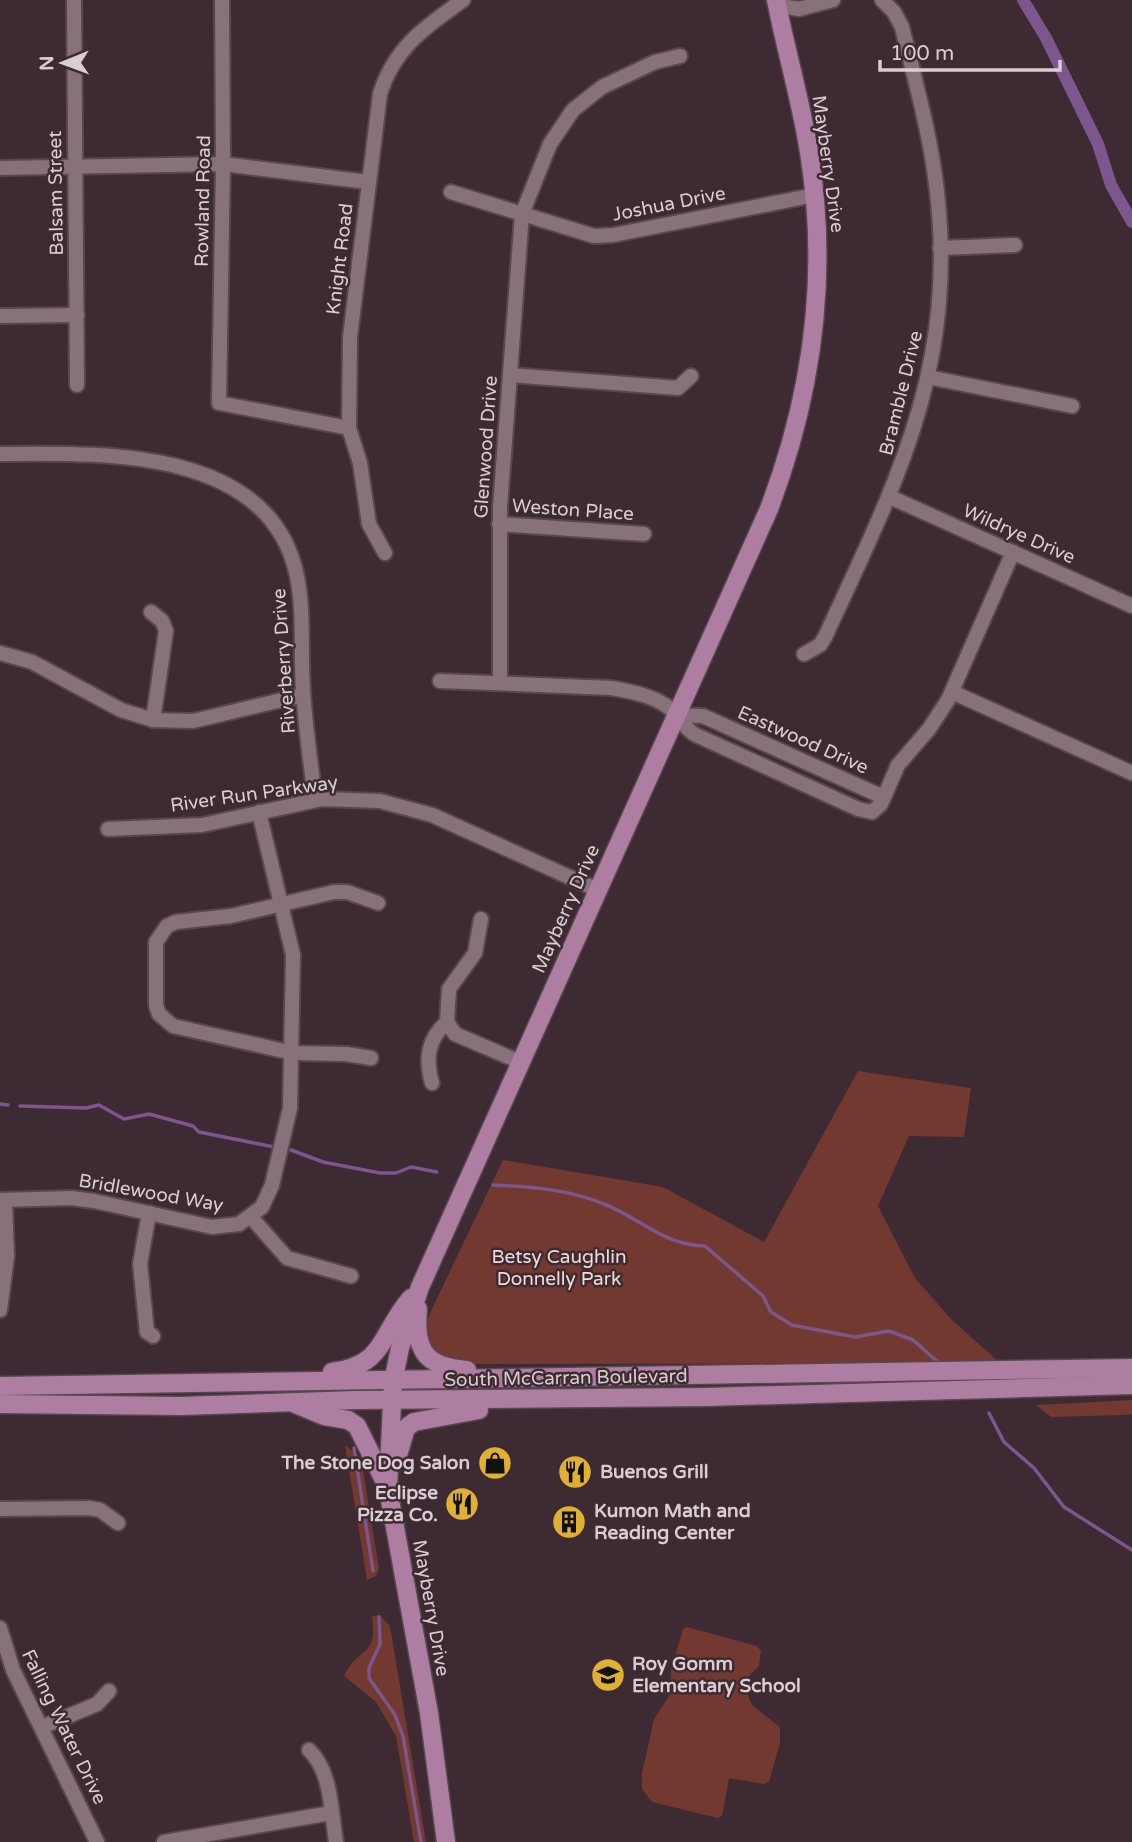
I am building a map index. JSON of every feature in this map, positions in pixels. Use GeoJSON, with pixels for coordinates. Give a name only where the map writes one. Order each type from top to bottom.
{"type":"FeatureCollection","features":[{"type":"Feature","properties":{"kind":"main road","name":"Mayberry Drive"},"geometry":{"type":"LineString","coordinates":[[446,1842],[432,1737],[388,1489],[393,1382],[400,1348],[420,1287],[769,509],[800,415],[817,306],[815,195],[802,114],[778,2]]}},
{"type":"Feature","properties":{"kind":"main road"},"geometry":{"type":"LineString","coordinates":[[420,1287],[418,1337],[428,1359],[436,1365],[551,1377]]}},
{"type":"Feature","properties":{"kind":"main road"},"geometry":{"type":"LineString","coordinates":[[292,1381],[317,1374],[354,1369],[366,1363],[399,1311],[420,1287]]}},
{"type":"Feature","properties":{"kind":"main road","name":"South McCarran Boulevard"},"geometry":{"type":"LineString","coordinates":[[0,1386],[393,1382],[705,1374],[1051,1372],[1132,1368]]}},
{"type":"Feature","properties":{"kind":"main road"},"geometry":{"type":"LineString","coordinates":[[705,1374],[706,1397]]}},
{"type":"Feature","properties":{"kind":"main road","name":"South McCarran Boulevard"},"geometry":{"type":"LineString","coordinates":[[0,1404],[181,1406],[290,1401],[706,1397],[1132,1385]]}},
{"type":"Feature","properties":{"kind":"main road"},"geometry":{"type":"LineString","coordinates":[[388,1489],[406,1428],[414,1422],[554,1399]]}},
{"type":"Feature","properties":{"kind":"main road"},"geometry":{"type":"LineString","coordinates":[[290,1401],[313,1412],[348,1419],[357,1426],[388,1489]]}},
{"type":"Feature","properties":{"kind":"street","name":"Balsam Street"},"geometry":{"type":"LineString","coordinates":[[74,0],[78,385]]}},
{"type":"Feature","properties":{"kind":"street","name":"Rowland Road"},"geometry":{"type":"LineString","coordinates":[[222,0],[223,164],[219,403],[349,428]]}},
{"type":"Feature","properties":{"kind":"street","name":"Knight Road"},"geometry":{"type":"LineString","coordinates":[[385,553],[369,524],[360,463],[349,428],[349,337],[380,94],[392,61],[415,34],[463,0]]}},
{"type":"Feature","properties":{"kind":"street"},"geometry":{"type":"LineString","coordinates":[[778,2],[799,9],[833,0]]}},
{"type":"Feature","properties":{"kind":"street","name":"Bramble Drive"},"geometry":{"type":"LineString","coordinates":[[804,654],[820,645],[825,637],[890,497],[911,441],[928,377],[938,315],[940,247],[937,193],[925,121],[902,27],[894,12],[882,0]]}},
{"type":"Feature","properties":{"kind":"street","name":"Glenwood Drive"},"geometry":{"type":"LineString","coordinates":[[500,683],[499,524],[522,214],[550,144],[573,110],[602,87],[655,62],[680,57]]}},
{"type":"Feature","properties":{"kind":"street"},"geometry":{"type":"LineString","coordinates":[[0,168],[223,164],[368,182]]}},
{"type":"Feature","properties":{"kind":"street","name":"Joshua Drive"},"geometry":{"type":"LineString","coordinates":[[451,192],[578,233],[613,235],[815,195]]}},
{"type":"Feature","properties":{"kind":"street"},"geometry":{"type":"LineString","coordinates":[[940,247],[1014,245]]}},
{"type":"Feature","properties":{"kind":"street"},"geometry":{"type":"LineString","coordinates":[[0,316],[77,315]]}},
{"type":"Feature","properties":{"kind":"street"},"geometry":{"type":"LineString","coordinates":[[510,375],[678,388],[691,376]]}},
{"type":"Feature","properties":{"kind":"street"},"geometry":{"type":"LineString","coordinates":[[928,377],[1072,406]]}},
{"type":"Feature","properties":{"kind":"street","name":"Riverberry Drive"},"geometry":{"type":"LineString","coordinates":[[0,454],[114,456],[201,473],[220,481],[254,502],[279,533],[296,571],[301,618],[303,695],[315,800]]}},
{"type":"Feature","properties":{"kind":"street","name":"Wildrye Drive"},"geometry":{"type":"LineString","coordinates":[[890,497],[1132,606]]}},
{"type":"Feature","properties":{"kind":"street","name":"Weston Place"},"geometry":{"type":"LineString","coordinates":[[499,524],[644,534]]}},
{"type":"Feature","properties":{"kind":"street"},"geometry":{"type":"LineString","coordinates":[[883,797],[898,765],[929,729],[952,692],[1013,552]]}},
{"type":"Feature","properties":{"kind":"street"},"geometry":{"type":"LineString","coordinates":[[151,612],[162,621],[166,631],[153,720]]}},
{"type":"Feature","properties":{"kind":"street"},"geometry":{"type":"LineString","coordinates":[[0,653],[32,662],[121,710],[153,720],[193,721],[303,695]]}},
{"type":"Feature","properties":{"kind":"street","name":"Eastwood Drive"},"geometry":{"type":"LineString","coordinates":[[440,681],[623,690],[654,699],[677,715],[684,726],[696,735],[858,809],[866,812],[876,810],[883,797],[703,716],[677,715]]}},
{"type":"Feature","properties":{"kind":"street"},"geometry":{"type":"LineString","coordinates":[[952,692],[1132,773]]}},
{"type":"Feature","properties":{"kind":"street","name":"River Run Parkway"},"geometry":{"type":"LineString","coordinates":[[108,829],[202,825],[315,800],[352,799],[406,807],[432,815],[598,890]]}},
{"type":"Feature","properties":{"kind":"street"},"geometry":{"type":"LineString","coordinates":[[260,812],[293,956],[293,1054],[290,1108],[272,1185],[262,1207],[251,1217],[287,1258],[351,1276]]}},
{"type":"Feature","properties":{"kind":"street"},"geometry":{"type":"LineString","coordinates":[[370,1058],[346,1054],[293,1054],[173,1026],[159,1014],[156,1005],[156,942],[167,926],[176,922],[231,916],[334,892],[347,892],[378,903]]}},
{"type":"Feature","properties":{"kind":"street"},"geometry":{"type":"LineString","coordinates":[[481,919],[475,953],[449,989],[447,1022],[455,1034],[520,1062]]}},
{"type":"Feature","properties":{"kind":"street"},"geometry":{"type":"LineString","coordinates":[[432,1083],[428,1052],[435,1033],[447,1022]]}},
{"type":"Feature","properties":{"kind":"street","name":"Bridlewood Way"},"geometry":{"type":"LineString","coordinates":[[2,1200],[71,1198],[212,1227],[226,1227],[251,1217]]}},
{"type":"Feature","properties":{"kind":"street"},"geometry":{"type":"LineString","coordinates":[[0,1310],[7,1256],[2,1200]]}},
{"type":"Feature","properties":{"kind":"street"},"geometry":{"type":"LineString","coordinates":[[149,1213],[140,1264],[140,1282],[147,1332],[153,1336]]}},
{"type":"Feature","properties":{"kind":"street"},"geometry":{"type":"LineString","coordinates":[[0,1509],[89,1508],[100,1510],[118,1523]]}},
{"type":"Feature","properties":{"kind":"street","name":"Falling Water Drive"},"geometry":{"type":"LineString","coordinates":[[0,1628],[6,1654],[97,1842]]}},
{"type":"Feature","properties":{"kind":"street"},"geometry":{"type":"LineString","coordinates":[[42,1727],[97,1704],[109,1691]]}},
{"type":"Feature","properties":{"kind":"street"},"geometry":{"type":"LineString","coordinates":[[309,1750],[316,1758],[325,1778],[336,1842]]}},
{"type":"Feature","properties":{"kind":"street"},"geometry":{"type":"LineString","coordinates":[[164,1842],[331,1813]]}},
{"type":"Feature","properties":{"kind":"green space","name":"Betsy Caughlin Donnelly Park"},"geometry":{"type":"Polygon","coordinates":[[[858,1071],[971,1088],[964,1137],[909,1136],[878,1206],[915,1278],[951,1319],[1000,1363],[470,1364],[450,1363],[430,1349],[425,1328],[431,1311],[503,1160],[663,1187],[764,1242],[858,1071]]]}},
{"type":"Feature","properties":{"kind":"green space"},"geometry":{"type":"Polygon","coordinates":[[[1132,1400],[1132,1414],[1123,1415],[1051,1417],[1036,1405],[1132,1400]]]}},
{"type":"Feature","properties":{"kind":"green space"},"geometry":{"type":"Polygon","coordinates":[[[345,1445],[361,1458],[379,1568],[376,1576],[367,1580],[345,1445]]]}},
{"type":"Feature","properties":{"kind":"green space"},"geometry":{"type":"Polygon","coordinates":[[[380,1615],[390,1626],[426,1842],[414,1842],[396,1736],[376,1702],[344,1676],[370,1646],[372,1616],[380,1615]]]}},
{"type":"Feature","properties":{"kind":"green space"},"geometry":{"type":"Polygon","coordinates":[[[687,1627],[757,1646],[761,1651],[759,1666],[746,1679],[749,1699],[753,1706],[780,1727],[780,1743],[769,1782],[764,1784],[729,1778],[722,1816],[718,1818],[652,1802],[642,1789],[642,1773],[654,1719],[671,1693],[671,1670],[683,1629],[687,1627]]]}},
{"type":"Feature","properties":{"kind":"waterway"},"geometry":{"type":"LineString","coordinates":[[1023,0],[1046,38],[1098,144],[1111,185],[1132,222]]}},
{"type":"Feature","properties":{"kind":"waterway"},"geometry":{"type":"LineString","coordinates":[[0,1104],[8,1105]]}},
{"type":"Feature","properties":{"kind":"waterway"},"geometry":{"type":"LineString","coordinates":[[20,1106],[86,1108],[99,1105],[124,1119],[149,1114],[193,1126],[199,1132],[274,1147]]}},
{"type":"Feature","properties":{"kind":"waterway"},"geometry":{"type":"LineString","coordinates":[[291,1150],[323,1162],[380,1173],[396,1173],[411,1167],[437,1172]]}},
{"type":"Feature","properties":{"kind":"waterway"},"geometry":{"type":"LineString","coordinates":[[493,1185],[563,1192],[604,1204],[677,1241],[705,1246],[763,1296],[771,1312],[792,1325],[855,1337],[889,1331],[913,1340],[939,1363]]}},
{"type":"Feature","properties":{"kind":"waterway"},"geometry":{"type":"LineString","coordinates":[[989,1413],[1004,1442],[1034,1468],[1064,1507],[1132,1550]]}},
{"type":"Feature","properties":{"kind":"waterway"},"geometry":{"type":"LineString","coordinates":[[354,1448],[373,1571]]}},
{"type":"Feature","properties":{"kind":"waterway"},"geometry":{"type":"LineString","coordinates":[[379,1617],[380,1644],[369,1668],[369,1678],[395,1715],[403,1736],[421,1842]]}},
{"type":"Feature","properties":{"kind":"place","name":"The Stone Dog Salon"},"geometry":{"type":"Point","coordinates":[495,1463]}},
{"type":"Feature","properties":{"kind":"place","name":"Buenos Grill"},"geometry":{"type":"Point","coordinates":[575,1472]}},
{"type":"Feature","properties":{"kind":"place","name":"Eclipse Pizza Co."},"geometry":{"type":"Point","coordinates":[462,1504]}},
{"type":"Feature","properties":{"kind":"place","name":"Kumon Math and Reading Center"},"geometry":{"type":"Point","coordinates":[569,1522]}},
{"type":"Feature","properties":{"kind":"place","name":"Roy Gomm Elementary School"},"geometry":{"type":"Point","coordinates":[608,1675]}}]}
